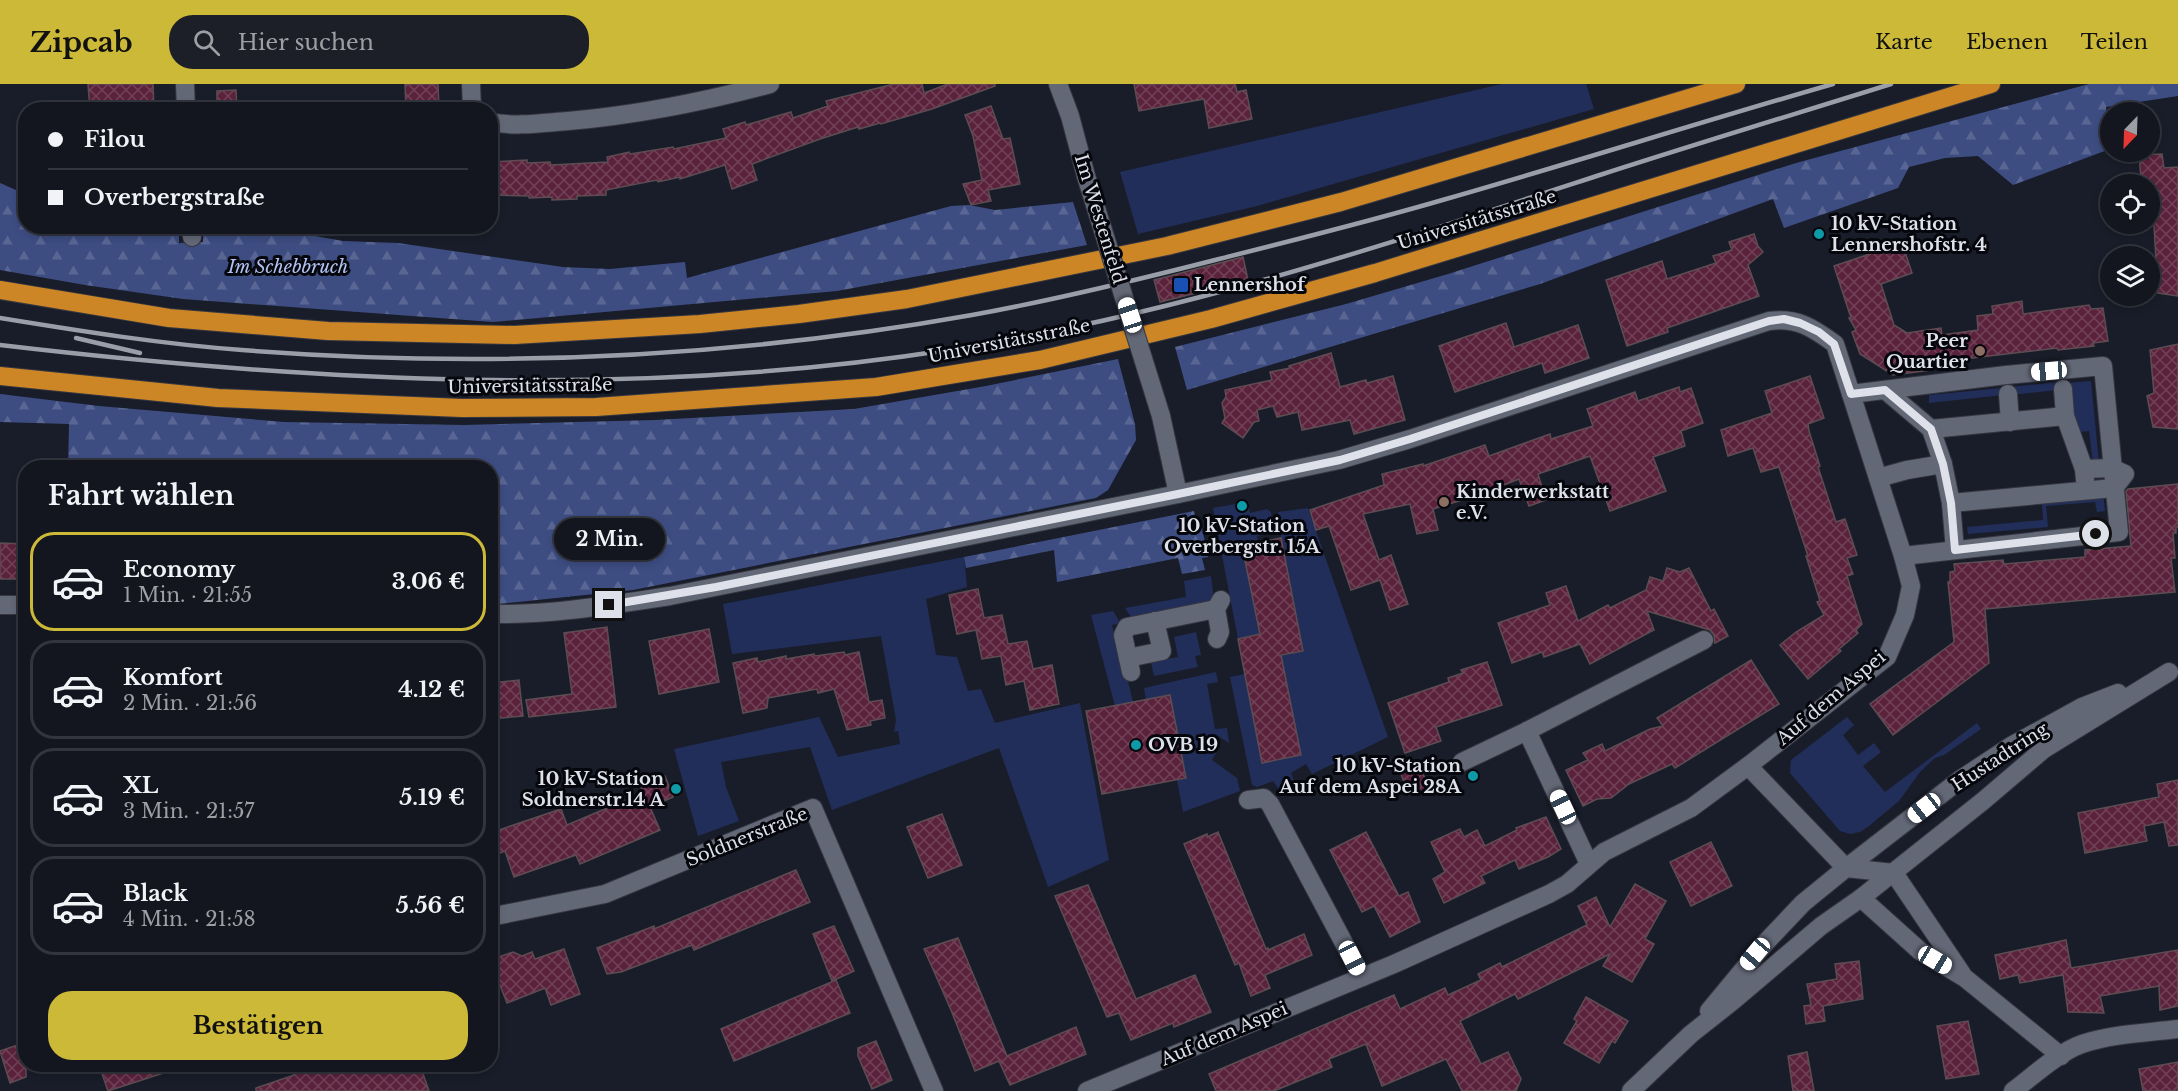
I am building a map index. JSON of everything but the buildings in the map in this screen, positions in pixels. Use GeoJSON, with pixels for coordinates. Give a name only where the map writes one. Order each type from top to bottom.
{"type":"FeatureCollection","features":[{"type":"Feature","properties":{"kind":"highway"},"geometry":{"type":"LineString","coordinates":[[0,291],[169,318],[328,331],[514,335],[700,324],[799,314],[907,298],[1167,246],[1341,202],[1736,84]]}},
{"type":"Feature","properties":{"kind":"highway","name":"Universitätsstraße"},"geometry":{"type":"LineString","coordinates":[[0,376],[218,398],[462,408],[597,407],[876,387],[1040,360],[1211,319],[1375,273],[1991,84]]}},
{"type":"Feature","properties":{"kind":"street"},"geometry":{"type":"LineString","coordinates":[[185,84],[186,102]]}},
{"type":"Feature","properties":{"kind":"street"},"geometry":{"type":"LineString","coordinates":[[471,84],[472,102]]}},
{"type":"Feature","properties":{"kind":"street"},"geometry":{"type":"LineString","coordinates":[[498,124],[533,124],[615,117],[680,106],[770,84]]}},
{"type":"Feature","properties":{"kind":"street","name":"Im Westenfeld"},"geometry":{"type":"LineString","coordinates":[[1058,84],[1070,116],[1086,176],[1161,416],[1178,494]]}},
{"type":"Feature","properties":{"kind":"street"},"geometry":{"type":"LineString","coordinates":[[498,614],[527,614],[670,596],[1340,460],[1769,321],[1784,319],[1800,323],[1819,332],[1834,344],[1904,556],[2119,532],[2114,488],[2125,474],[2112,468],[2085,469]]}},
{"type":"Feature","properties":{"kind":"street"},"geometry":{"type":"LineString","coordinates":[[1851,394],[1885,390],[2008,386],[2062,381],[2103,366],[2112,468]]}},
{"type":"Feature","properties":{"kind":"street"},"geometry":{"type":"LineString","coordinates":[[2062,381],[2065,416],[2085,469],[2086,491]]}},
{"type":"Feature","properties":{"kind":"street"},"geometry":{"type":"LineString","coordinates":[[2008,386],[2010,422]]}},
{"type":"Feature","properties":{"kind":"street"},"geometry":{"type":"LineString","coordinates":[[1885,390],[1931,429],[1943,464],[1951,503],[1955,550]]}},
{"type":"Feature","properties":{"kind":"street"},"geometry":{"type":"LineString","coordinates":[[1931,429],[2065,416]]}},
{"type":"Feature","properties":{"kind":"street"},"geometry":{"type":"LineString","coordinates":[[1878,478],[1943,464]]}},
{"type":"Feature","properties":{"kind":"street"},"geometry":{"type":"LineString","coordinates":[[1951,503],[2114,488]]}},
{"type":"Feature","properties":{"kind":"street","name":"Auf dem Aspei"},"geometry":{"type":"LineString","coordinates":[[1087,1091],[1362,977],[1549,894],[1567,884],[1604,852],[1691,808],[1887,657],[1905,615],[1911,586],[1904,556]]}},
{"type":"Feature","properties":{"kind":"street"},"geometry":{"type":"LineString","coordinates":[[0,605],[18,605]]}},
{"type":"Feature","properties":{"kind":"street"},"geometry":{"type":"LineString","coordinates":[[1155,621],[1161,651],[1130,665],[1123,635],[1127,627],[1155,621],[1214,612],[1220,632],[1217,639]]}},
{"type":"Feature","properties":{"kind":"street"},"geometry":{"type":"LineString","coordinates":[[1462,762],[1704,640]]}},
{"type":"Feature","properties":{"kind":"street","name":"Hustadtring"},"geometry":{"type":"LineString","coordinates":[[1691,1034],[1767,941],[1803,903],[1961,779],[2011,746],[2082,707],[2174,670]]}},
{"type":"Feature","properties":{"kind":"street","name":"Hustadtring"},"geometry":{"type":"LineString","coordinates":[[1631,1091],[1691,1034],[1821,926],[1893,873],[2044,749],[2174,670]]}},
{"type":"Feature","properties":{"kind":"street"},"geometry":{"type":"LineString","coordinates":[[1527,731],[1589,864]]}},
{"type":"Feature","properties":{"kind":"street"},"geometry":{"type":"LineString","coordinates":[[1748,766],[1846,868],[1861,898],[1920,951],[1965,978],[2061,1056]]}},
{"type":"Feature","properties":{"kind":"street"},"geometry":{"type":"LineString","coordinates":[[1248,800],[1264,798],[1270,804],[1362,977]]}},
{"type":"Feature","properties":{"kind":"street","name":"Soldnerstraße"},"geometry":{"type":"LineString","coordinates":[[498,915],[605,894],[813,808],[934,1091]]}},
{"type":"Feature","properties":{"kind":"street"},"geometry":{"type":"LineString","coordinates":[[1846,868],[1893,873],[1965,978]]}},
{"type":"Feature","properties":{"kind":"street"},"geometry":{"type":"LineString","coordinates":[[2013,1091],[2081,1044],[2117,1036],[2178,1029]]}},
{"type":"Feature","properties":{"kind":"shaded area"},"geometry":{"type":"Polygon","coordinates":[[[1502,84],[1586,84],[1594,109],[1257,206],[1138,234],[1120,172],[1502,84]]]}},
{"type":"Feature","properties":{"kind":"shaded area"},"geometry":{"type":"Polygon","coordinates":[[[2091,381],[2099,463],[2093,464],[2089,431],[2072,433],[2067,383],[2091,381]]]}},
{"type":"Feature","properties":{"kind":"shaded area"},"geometry":{"type":"Polygon","coordinates":[[[2057,382],[2058,390],[2011,395],[2010,387],[2057,382]]]}},
{"type":"Feature","properties":{"kind":"shaded area"},"geometry":{"type":"Polygon","coordinates":[[[2002,388],[2003,395],[1929,403],[1929,395],[2002,388]]]}},
{"type":"Feature","properties":{"kind":"shaded area"},"geometry":{"type":"Polygon","coordinates":[[[2103,493],[2105,511],[2097,512],[2095,502],[2046,506],[2048,527],[1968,534],[1967,527],[2043,520],[2042,502],[2103,493]]]}},
{"type":"Feature","properties":{"kind":"shaded area"},"geometry":{"type":"Polygon","coordinates":[[[1247,502],[1250,513],[1267,509],[1271,512],[1274,533],[1257,536],[1258,542],[1243,546],[1260,634],[1238,639],[1213,508],[1247,502]]]}},
{"type":"Feature","properties":{"kind":"shaded area"},"geometry":{"type":"Polygon","coordinates":[[[1308,508],[1388,737],[1312,774],[1306,764],[1291,773],[1295,783],[1280,791],[1273,781],[1257,787],[1252,785],[1230,677],[1245,674],[1262,763],[1301,755],[1281,655],[1303,650],[1278,512],[1308,508]]]}},
{"type":"Feature","properties":{"kind":"shaded area"},"geometry":{"type":"Polygon","coordinates":[[[964,557],[967,587],[926,599],[936,655],[957,657],[968,691],[981,689],[995,723],[1080,703],[1109,860],[1048,887],[999,748],[832,810],[810,747],[721,762],[726,787],[739,821],[698,836],[674,749],[819,717],[838,757],[900,744],[898,731],[894,732],[896,720],[881,636],[732,654],[723,604],[964,557]]]}},
{"type":"Feature","properties":{"kind":"shaded area"},"geometry":{"type":"Polygon","coordinates":[[[1211,576],[1214,600],[1131,617],[1125,608],[1186,597],[1184,581],[1211,576]]]}},
{"type":"Feature","properties":{"kind":"shaded area"},"geometry":{"type":"Polygon","coordinates":[[[1113,611],[1119,621],[1112,625],[1122,670],[1126,673],[1133,702],[1115,706],[1091,615],[1113,611]]]}},
{"type":"Feature","properties":{"kind":"shaded area"},"geometry":{"type":"Polygon","coordinates":[[[1196,632],[1201,655],[1195,656],[1198,667],[1154,676],[1151,662],[1178,657],[1174,637],[1196,632]]]}},
{"type":"Feature","properties":{"kind":"shaded area"},"geometry":{"type":"Polygon","coordinates":[[[1216,672],[1218,682],[1207,684],[1215,729],[1227,728],[1229,743],[1215,734],[1209,744],[1217,751],[1212,760],[1237,778],[1240,791],[1183,812],[1177,780],[1185,778],[1146,700],[1144,688],[1216,672]]]}},
{"type":"Feature","properties":{"kind":"shaded area"},"geometry":{"type":"Polygon","coordinates":[[[1847,717],[1854,725],[1843,735],[1858,755],[1874,743],[1881,752],[1863,766],[1885,792],[1977,723],[1981,729],[1944,755],[1935,758],[1920,772],[1899,801],[1869,826],[1860,832],[1850,834],[1840,831],[1790,773],[1791,760],[1847,717]]]}},
{"type":"Feature","properties":{"kind":"green space"},"geometry":{"type":"Polygon","coordinates":[[[2089,84],[2178,84],[2178,96],[2139,102],[2100,102],[2100,153],[2013,185],[1978,156],[1945,158],[1909,167],[1898,188],[1784,228],[1773,199],[1540,284],[1187,390],[1175,347],[1346,304],[1448,274],[1796,163],[2089,84]]]}},
{"type":"Feature","properties":{"kind":"green space","name":"Im Schebbruch"},"geometry":{"type":"Polygon","coordinates":[[[0,183],[18,191],[18,234],[179,234],[179,243],[203,242],[203,234],[315,234],[315,236],[343,241],[398,243],[563,267],[610,269],[685,262],[687,278],[951,206],[969,205],[995,210],[1073,202],[1087,245],[837,291],[493,322],[183,299],[0,270],[0,183]]]}},
{"type":"Feature","properties":{"kind":"green space"},"geometry":{"type":"Polygon","coordinates":[[[1118,359],[1135,424],[1136,440],[1108,490],[1096,498],[633,590],[498,604],[498,460],[68,460],[69,424],[0,422],[0,394],[99,406],[284,422],[465,425],[655,420],[854,409],[986,386],[1118,359]]]}},
{"type":"Feature","properties":{"kind":"green space"},"geometry":{"type":"Polygon","coordinates":[[[1194,511],[1196,523],[1201,523],[1208,557],[1202,558],[1205,570],[1182,574],[1178,558],[1057,582],[1054,550],[966,568],[964,557],[1194,511]]]}},
{"type":"Feature","properties":{"kind":"railway"},"geometry":{"type":"LineString","coordinates":[[0,318],[121,337],[242,350],[425,359],[608,356],[699,350],[881,330],[1065,296],[1333,230],[1543,171],[1833,84]]}},
{"type":"Feature","properties":{"kind":"railway"},"geometry":{"type":"LineString","coordinates":[[0,345],[237,368],[355,376],[474,380],[593,380],[712,375],[830,365],[948,350],[1032,336],[1115,318],[1279,276],[1891,84]]}},
{"type":"Feature","properties":{"kind":"railway"},"geometry":{"type":"LineString","coordinates":[[76,338],[140,353]]}},
{"type":"Feature","properties":{"kind":"place","name":"10 kV-Station Lennershofstr. 4"},"geometry":{"type":"Point","coordinates":[1819,234]}},
{"type":"Feature","properties":{"kind":"place","name":"Lennershof"},"geometry":{"type":"Point","coordinates":[1181,285]}},
{"type":"Feature","properties":{"kind":"place","name":"Peer Quartier"},"geometry":{"type":"Point","coordinates":[1980,351]}},
{"type":"Feature","properties":{"kind":"place","name":"Kinderwerkstatt e.V."},"geometry":{"type":"Point","coordinates":[1444,502]}},
{"type":"Feature","properties":{"kind":"place","name":"10 kV-Station Overbergstr. 15A"},"geometry":{"type":"Point","coordinates":[1242,506]}},
{"type":"Feature","properties":{"kind":"place","name":"OVB 19"},"geometry":{"type":"Point","coordinates":[1136,745]}},
{"type":"Feature","properties":{"kind":"place","name":"10 kV-Station Auf dem Aspei 28A"},"geometry":{"type":"Point","coordinates":[1473,776]}},
{"type":"Feature","properties":{"kind":"place","name":"10 kV-Station Soldnerstr.14 A"},"geometry":{"type":"Point","coordinates":[676,789]}},
{"type":"Feature","properties":{"kind":"route"},"geometry":{"type":"LineString","coordinates":[[609,605],[716,587],[1340,460],[1769,321],[1784,319],[1800,323],[1819,332],[1834,344],[1843,364],[1851,394],[1885,390],[1931,429],[1943,464],[1951,503],[1955,550],[2096,534]]}}]}
